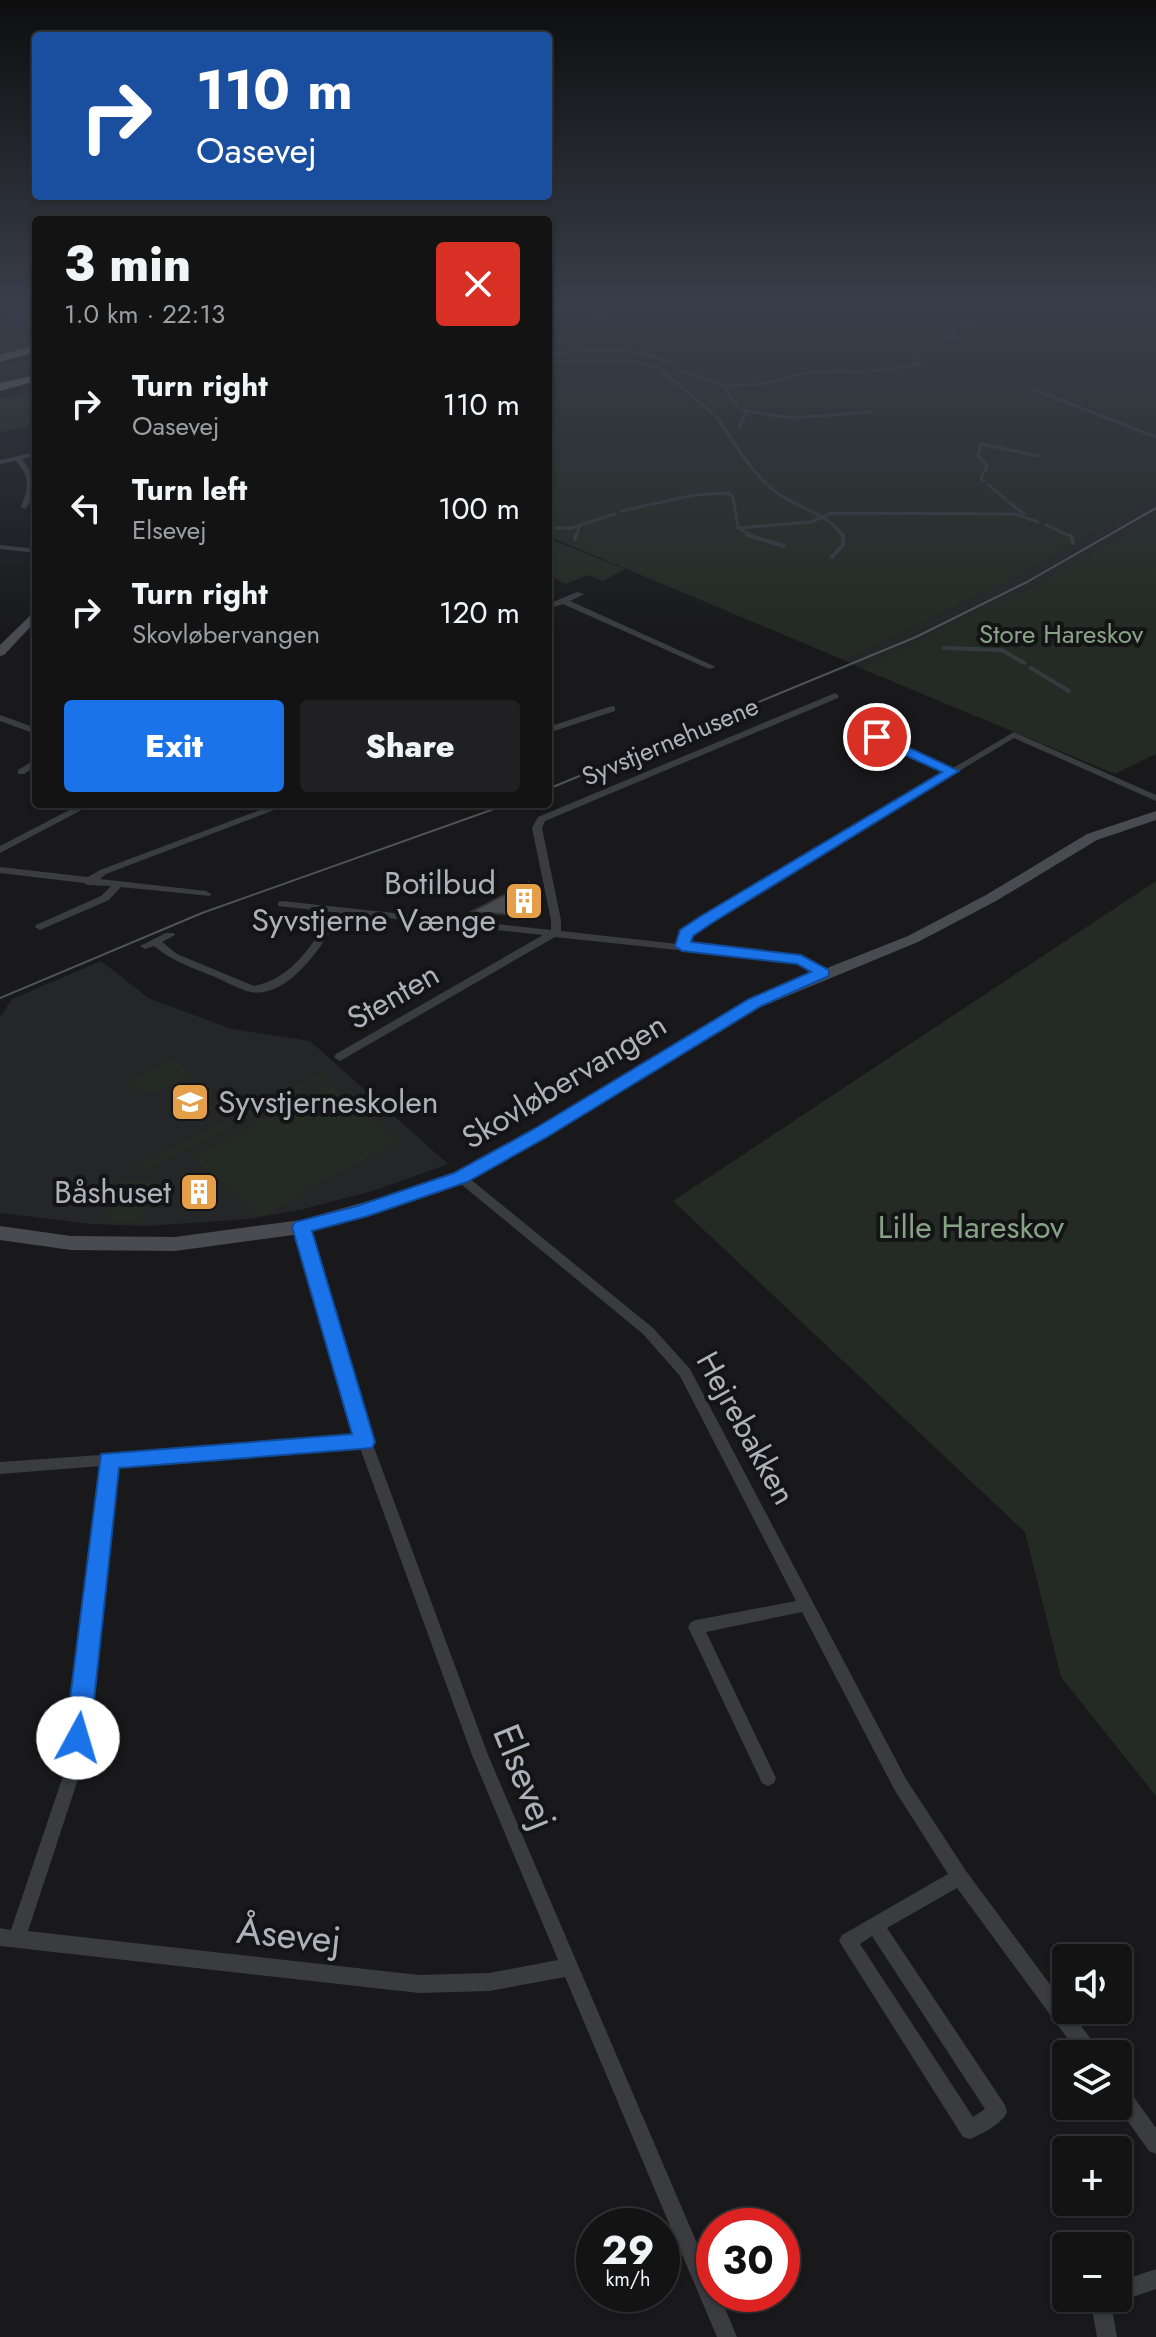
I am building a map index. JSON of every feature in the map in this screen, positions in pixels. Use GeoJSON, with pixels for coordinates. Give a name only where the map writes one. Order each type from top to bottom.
{"type":"FeatureCollection","features":[{"type":"Feature","properties":{"kind":"street"},"geometry":{"type":"LineString","coordinates":[[0,462],[32,455]]}},
{"type":"Feature","properties":{"kind":"street"},"geometry":{"type":"LineString","coordinates":[[17,458],[27,468],[32,480],[25,507]]}},
{"type":"Feature","properties":{"kind":"street"},"geometry":{"type":"LineString","coordinates":[[0,547],[32,551]]}},
{"type":"Feature","properties":{"kind":"street"},"geometry":{"type":"LineString","coordinates":[[552,605],[580,594]]}},
{"type":"Feature","properties":{"kind":"street"},"geometry":{"type":"LineString","coordinates":[[563,601],[712,667]]}},
{"type":"Feature","properties":{"kind":"street"},"geometry":{"type":"LineString","coordinates":[[0,635],[32,604]]}},
{"type":"Feature","properties":{"kind":"street"},"geometry":{"type":"LineString","coordinates":[[0,652],[32,618]]}},
{"type":"Feature","properties":{"kind":"street","name":"Syvstjernehusene"},"geometry":{"type":"LineString","coordinates":[[556,932],[537,828],[541,819],[835,696]]}},
{"type":"Feature","properties":{"kind":"street"},"geometry":{"type":"LineString","coordinates":[[552,729],[612,709]]}},
{"type":"Feature","properties":{"kind":"street"},"geometry":{"type":"LineString","coordinates":[[22,726],[32,718]]}},
{"type":"Feature","properties":{"kind":"street"},"geometry":{"type":"LineString","coordinates":[[3,721],[32,730]]}},
{"type":"Feature","properties":{"kind":"street"},"geometry":{"type":"LineString","coordinates":[[682,946],[686,933],[706,919],[1014,735],[1156,798]]}},
{"type":"Feature","properties":{"kind":"street"},"geometry":{"type":"LineString","coordinates":[[877,737],[952,771]]}},
{"type":"Feature","properties":{"kind":"street"},"geometry":{"type":"LineString","coordinates":[[21,772],[32,765]]}},
{"type":"Feature","properties":{"kind":"street"},"geometry":{"type":"LineString","coordinates":[[0,850],[80,808]]}},
{"type":"Feature","properties":{"kind":"street"},"geometry":{"type":"LineString","coordinates":[[88,882],[103,872],[274,808]]}},
{"type":"Feature","properties":{"kind":"street","name":"Skovløbervangen"},"geometry":{"type":"LineString","coordinates":[[3,1232],[71,1243],[126,1245],[230,1238],[301,1227],[361,1212],[460,1177],[541,1133],[755,1003],[913,939],[991,898],[1092,837],[1156,815]]}},
{"type":"Feature","properties":{"kind":"street"},"geometry":{"type":"LineString","coordinates":[[0,870],[206,894]]}},
{"type":"Feature","properties":{"kind":"street"},"geometry":{"type":"LineString","coordinates":[[40,927],[105,898],[118,885]]}},
{"type":"Feature","properties":{"kind":"street"},"geometry":{"type":"LineString","coordinates":[[282,904],[801,960],[823,973]]}},
{"type":"Feature","properties":{"kind":"street"},"geometry":{"type":"LineString","coordinates":[[170,935],[150,944],[253,989],[266,989],[276,985],[316,947],[339,909]]}},
{"type":"Feature","properties":{"kind":"street","name":"Stenten"},"geometry":{"type":"LineString","coordinates":[[340,1057],[556,932]]}},
{"type":"Feature","properties":{"kind":"street","name":"Hejrebakken"},"geometry":{"type":"LineString","coordinates":[[460,1177],[648,1331],[685,1373],[900,1784],[960,1877],[1080,2040]]}},
{"type":"Feature","properties":{"kind":"street","name":"Elsevej"},"geometry":{"type":"LineString","coordinates":[[301,1227],[365,1442],[480,1755],[727,2337]]}},
{"type":"Feature","properties":{"kind":"street"},"geometry":{"type":"LineString","coordinates":[[0,1468],[365,1442]]}},
{"type":"Feature","properties":{"kind":"street"},"geometry":{"type":"LineString","coordinates":[[8,1938],[75,1764],[109,1460]]}},
{"type":"Feature","properties":{"kind":"street"},"geometry":{"type":"LineString","coordinates":[[768,1778],[696,1627],[807,1605]]}},
{"type":"Feature","properties":{"kind":"street"},"geometry":{"type":"LineString","coordinates":[[875,1925],[998,2112],[970,2130],[848,1941],[875,1925],[960,1877]]}},
{"type":"Feature","properties":{"kind":"street","name":"Åsevej"},"geometry":{"type":"LineString","coordinates":[[8,1938],[419,1984],[489,1982],[569,1967]]}},
{"type":"Feature","properties":{"kind":"street"},"geometry":{"type":"LineString","coordinates":[[1132,2111],[1156,2144]]}},
{"type":"Feature","properties":{"kind":"street"},"geometry":{"type":"LineString","coordinates":[[1132,2287],[1156,2279]]}},
{"type":"Feature","properties":{"kind":"street"},"geometry":{"type":"LineString","coordinates":[[1103,2312],[1107,2337]]}},
{"type":"Feature","properties":{"kind":"shaded area"},"geometry":{"type":"Polygon","coordinates":[[[1156,497],[1156,517],[1088,558],[860,668],[844,660],[1015,578],[1156,497]]]}},
{"type":"Feature","properties":{"kind":"shaded area","name":"Syvstjerneskolen"},"geometry":{"type":"Polygon","coordinates":[[[101,961],[150,999],[232,1029],[310,1041],[448,1164],[376,1190],[304,1209],[249,1219],[147,1226],[91,1224],[0,1213],[0,1017],[12,999],[101,961]]]}},
{"type":"Feature","properties":{"kind":"green space"},"geometry":{"type":"Polygon","coordinates":[[[0,415],[32,415],[32,426],[0,432],[0,415]]]}},
{"type":"Feature","properties":{"kind":"green space","name":"Store Hareskov"},"geometry":{"type":"Polygon","coordinates":[[[552,415],[1156,415],[1156,497],[1015,578],[844,660],[552,538],[552,415]]]}},
{"type":"Feature","properties":{"kind":"green space","name":"Store Hareskov"},"geometry":{"type":"Polygon","coordinates":[[[1156,517],[1156,754],[1115,774],[860,668],[1035,585],[1156,517]]]}},
{"type":"Feature","properties":{"kind":"green space"},"geometry":{"type":"Polygon","coordinates":[[[552,540],[625,569],[603,581],[588,575],[566,584],[552,577],[552,540]]]}},
{"type":"Feature","properties":{"kind":"green space","name":"Lille Hareskov"},"geometry":{"type":"Polygon","coordinates":[[[1156,881],[1156,1796],[1061,1677],[1025,1532],[673,1201],[1156,881]]]}},
{"type":"Feature","properties":{"kind":"green space"},"geometry":{"type":"Polygon","coordinates":[[[174,1059],[192,1075],[168,1088],[152,1092],[136,1088],[128,1082],[174,1059]]]}},
{"type":"Feature","properties":{"kind":"green space"},"geometry":{"type":"Polygon","coordinates":[[[323,1071],[329,1076],[136,1176],[130,1170],[323,1071]]]}},
{"type":"Feature","properties":{"kind":"green space"},"geometry":{"type":"Polygon","coordinates":[[[330,1084],[400,1140],[260,1217],[192,1157],[330,1084]]]}},
{"type":"Feature","properties":{"kind":"green space"},"geometry":{"type":"Polygon","coordinates":[[[120,1179],[157,1180],[140,1224],[102,1222],[120,1179]]]}},
{"type":"Feature","properties":{"kind":"building","name":"Botilbud Syvstjerne Vænge"},"geometry":{"type":"Polygon","coordinates":[[[529,882],[535,916],[471,912],[529,882]]]}},
{"type":"Feature","properties":{"kind":"waterway"},"geometry":{"type":"LineString","coordinates":[[739,428],[745,415]]}},
{"type":"Feature","properties":{"kind":"waterway"},"geometry":{"type":"LineString","coordinates":[[773,415],[791,418],[830,415]]}},
{"type":"Feature","properties":{"kind":"waterway"},"geometry":{"type":"LineString","coordinates":[[1100,415],[1156,437]]}},
{"type":"Feature","properties":{"kind":"waterway"},"geometry":{"type":"LineString","coordinates":[[717,417],[767,485],[822,518]]}},
{"type":"Feature","properties":{"kind":"waterway"},"geometry":{"type":"LineString","coordinates":[[983,481],[981,478],[987,466],[978,456],[981,444],[1039,456]]}},
{"type":"Feature","properties":{"kind":"waterway"},"geometry":{"type":"LineString","coordinates":[[989,485],[1006,500]]}},
{"type":"Feature","properties":{"kind":"waterway"},"geometry":{"type":"LineString","coordinates":[[622,511],[694,495],[728,493],[733,497],[738,528]]}},
{"type":"Feature","properties":{"kind":"waterway"},"geometry":{"type":"LineString","coordinates":[[1009,502],[1024,514]]}},
{"type":"Feature","properties":{"kind":"waterway"},"geometry":{"type":"LineString","coordinates":[[822,518],[832,513],[1015,514],[1038,522]]}},
{"type":"Feature","properties":{"kind":"waterway"},"geometry":{"type":"LineString","coordinates":[[580,525],[615,514]]}},
{"type":"Feature","properties":{"kind":"waterway"},"geometry":{"type":"LineString","coordinates":[[738,528],[811,522],[822,518]]}},
{"type":"Feature","properties":{"kind":"waterway"},"geometry":{"type":"LineString","coordinates":[[822,518],[838,529],[843,537]]}},
{"type":"Feature","properties":{"kind":"waterway"},"geometry":{"type":"LineString","coordinates":[[552,528],[580,525]]}},
{"type":"Feature","properties":{"kind":"waterway"},"geometry":{"type":"LineString","coordinates":[[576,537],[580,525]]}},
{"type":"Feature","properties":{"kind":"waterway"},"geometry":{"type":"LineString","coordinates":[[1046,525],[1071,537]]}},
{"type":"Feature","properties":{"kind":"waterway"},"geometry":{"type":"LineString","coordinates":[[738,528],[754,537]]}},
{"type":"Feature","properties":{"kind":"waterway"},"geometry":{"type":"LineString","coordinates":[[575,539],[576,535]]}},
{"type":"Feature","properties":{"kind":"waterway"},"geometry":{"type":"LineString","coordinates":[[747,535],[784,546]]}},
{"type":"Feature","properties":{"kind":"waterway"},"geometry":{"type":"LineString","coordinates":[[832,557],[843,545],[843,537]]}},
{"type":"Feature","properties":{"kind":"waterway"},"geometry":{"type":"LineString","coordinates":[[1071,537],[1073,543]]}},
{"type":"Feature","properties":{"kind":"waterway"},"geometry":{"type":"LineString","coordinates":[[944,648],[1002,650],[1024,663]]}},
{"type":"Feature","properties":{"kind":"waterway"},"geometry":{"type":"LineString","coordinates":[[1031,668],[1069,691]]}},
{"type":"Feature","properties":{"kind":"tram line"},"geometry":{"type":"LineString","coordinates":[[552,787],[916,637],[1027,582],[1156,508]]}},
{"type":"Feature","properties":{"kind":"tram line"},"geometry":{"type":"LineString","coordinates":[[0,998],[202,913],[497,808]]}},
{"type":"Feature","properties":{"kind":"place","name":"Botilbud Syvstjerne Vænge"},"geometry":{"type":"Point","coordinates":[524,901]}},
{"type":"Feature","properties":{"kind":"place","name":"Syvstjerneskolen"},"geometry":{"type":"Point","coordinates":[190,1102]}},
{"type":"Feature","properties":{"kind":"place","name":"Båshuset"},"geometry":{"type":"Point","coordinates":[199,1192]}},
{"type":"Feature","properties":{"kind":"route"},"geometry":{"type":"LineString","coordinates":[[78,1738],[109,1460],[365,1442],[301,1227],[361,1212],[460,1177],[541,1133],[755,1003],[823,973],[801,960],[682,946],[686,933],[706,919],[952,771],[877,737]]}}]}
